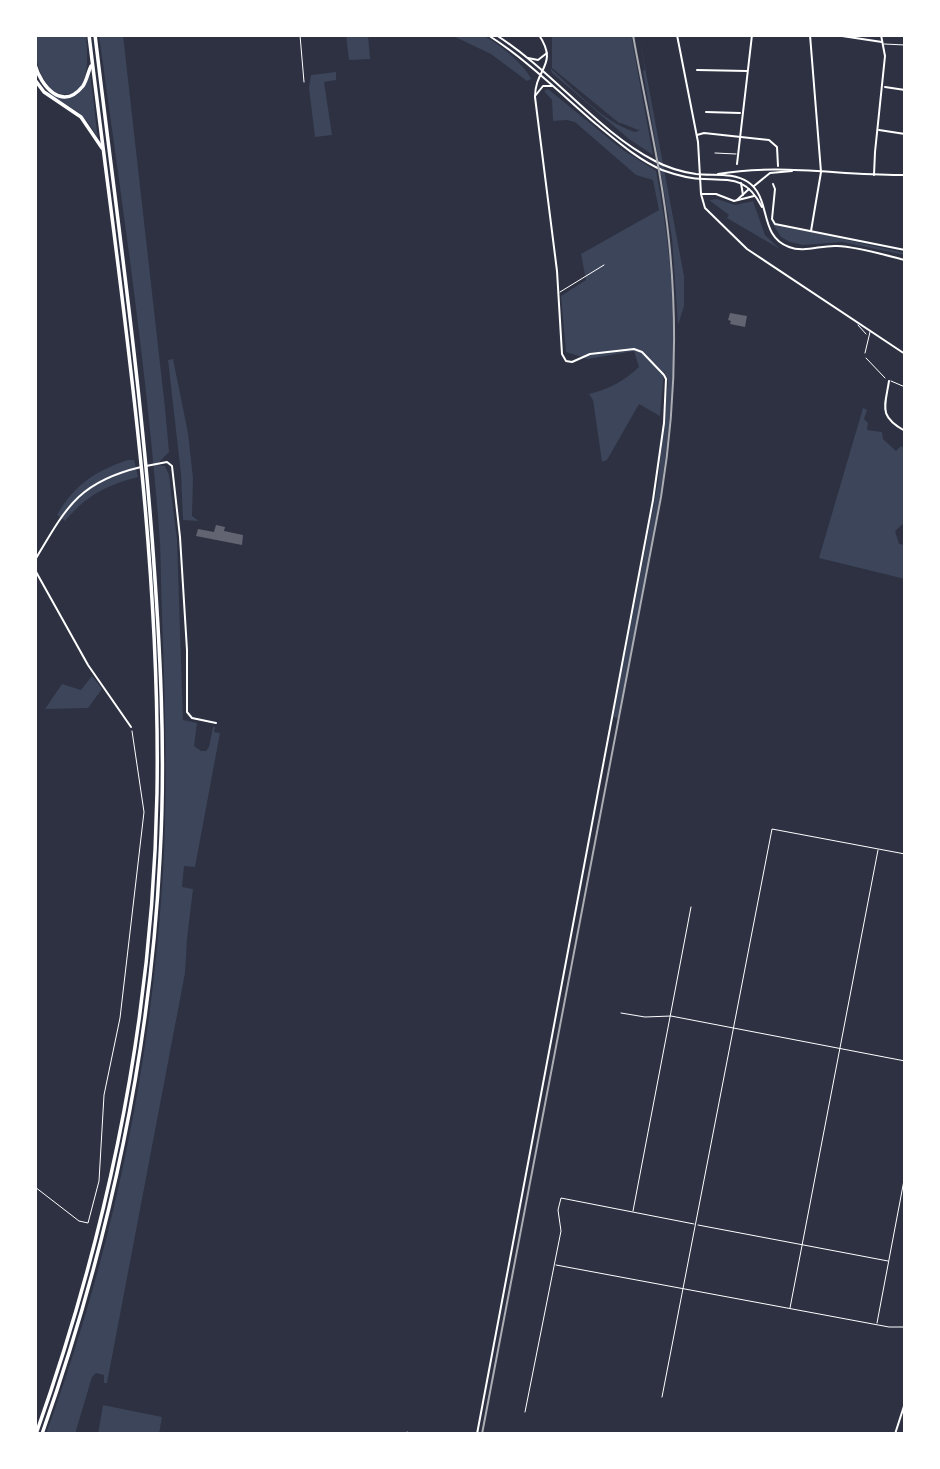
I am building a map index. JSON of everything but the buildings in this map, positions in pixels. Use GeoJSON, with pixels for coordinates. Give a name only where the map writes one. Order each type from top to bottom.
{"type":"FeatureCollection","features":[{"type":"Feature","properties":{"kind":"highway"},"geometry":{"type":"LineString","coordinates":[[36,1434],[78,1307],[117,1154],[140,1018],[151,918],[154,858],[157,741],[151,596],[132,388],[89,35]]}},
{"type":"Feature","properties":{"kind":"highway"},"geometry":{"type":"LineString","coordinates":[[42,1434],[84,1310],[106,1229],[124,1146],[149,996],[161,843],[163,739],[157,597],[138,388],[95,35]]}},
{"type":"Feature","properties":{"kind":"highway"},"geometry":{"type":"LineString","coordinates":[[35,65],[38,78],[47,89],[62,95],[74,93],[83,86],[92,64]]}},
{"type":"Feature","properties":{"kind":"highway"},"geometry":{"type":"LineString","coordinates":[[35,80],[44,92],[82,117],[103,150]]}},
{"type":"Feature","properties":{"kind":"street"},"geometry":{"type":"LineString","coordinates":[[488,35],[636,155],[654,166],[678,175],[741,183],[757,197],[764,211]]}},
{"type":"Feature","properties":{"kind":"street"},"geometry":{"type":"LineString","coordinates":[[496,35],[543,70],[638,151],[655,161],[679,170],[736,176],[754,186],[761,197],[771,233],[780,242],[802,249],[850,247],[905,260]]}},
{"type":"Feature","properties":{"kind":"street"},"geometry":{"type":"LineString","coordinates":[[477,1434],[657,481],[666,395],[666,379],[640,350],[590,354],[572,362],[566,361],[562,349],[535,97],[548,52],[539,35]]}},
{"type":"Feature","properties":{"kind":"street"},"geometry":{"type":"LineString","coordinates":[[677,35],[696,135],[701,194],[708,211],[747,249],[905,354]]}},
{"type":"Feature","properties":{"kind":"street"},"geometry":{"type":"LineString","coordinates":[[737,164],[752,35]]}},
{"type":"Feature","properties":{"kind":"street"},"geometry":{"type":"LineString","coordinates":[[810,35],[821,172],[811,231]]}},
{"type":"Feature","properties":{"kind":"street"},"geometry":{"type":"LineString","coordinates":[[874,175],[884,86],[884,44],[881,35]]}},
{"type":"Feature","properties":{"kind":"street"},"geometry":{"type":"LineString","coordinates":[[842,36],[884,44]]}},
{"type":"Feature","properties":{"kind":"street"},"geometry":{"type":"LineString","coordinates":[[527,58],[538,60],[548,52]]}},
{"type":"Feature","properties":{"kind":"street"},"geometry":{"type":"LineString","coordinates":[[697,70],[747,71]]}},
{"type":"Feature","properties":{"kind":"street"},"geometry":{"type":"LineString","coordinates":[[535,97],[543,86],[552,86]]}},
{"type":"Feature","properties":{"kind":"street"},"geometry":{"type":"LineString","coordinates":[[884,86],[905,90]]}},
{"type":"Feature","properties":{"kind":"street"},"geometry":{"type":"LineString","coordinates":[[706,112],[742,113]]}},
{"type":"Feature","properties":{"kind":"street"},"geometry":{"type":"LineString","coordinates":[[878,130],[905,134]]}},
{"type":"Feature","properties":{"kind":"street"},"geometry":{"type":"LineString","coordinates":[[696,135],[704,133],[740,136],[773,142],[780,168]]}},
{"type":"Feature","properties":{"kind":"street"},"geometry":{"type":"LineString","coordinates":[[769,168],[777,160]]}},
{"type":"Feature","properties":{"kind":"street"},"geometry":{"type":"LineString","coordinates":[[716,175],[769,168],[874,175],[905,174]]}},
{"type":"Feature","properties":{"kind":"street"},"geometry":{"type":"LineString","coordinates":[[737,200],[770,173],[797,170]]}},
{"type":"Feature","properties":{"kind":"street"},"geometry":{"type":"LineString","coordinates":[[741,183],[743,196]]}},
{"type":"Feature","properties":{"kind":"street"},"geometry":{"type":"LineString","coordinates":[[773,184],[773,222],[905,250]]}},
{"type":"Feature","properties":{"kind":"street"},"geometry":{"type":"LineString","coordinates":[[701,194],[716,194],[731,200],[757,197]]}},
{"type":"Feature","properties":{"kind":"street"},"geometry":{"type":"LineString","coordinates":[[889,381],[884,405],[886,415],[893,424],[905,431]]}},
{"type":"Feature","properties":{"kind":"street"},"geometry":{"type":"LineString","coordinates":[[35,560],[77,497],[105,478],[162,462],[172,466],[187,650],[187,712],[192,718],[216,723]]}},
{"type":"Feature","properties":{"kind":"street"},"geometry":{"type":"LineString","coordinates":[[35,570],[88,665],[131,727]]}},
{"type":"Feature","properties":{"kind":"street"},"geometry":{"type":"LineString","coordinates":[[895,1434],[905,1403]]}},
{"type":"Feature","properties":{"kind":"street"},"geometry":{"type":"LineString","coordinates":[[900,1419],[905,1420]]}},
{"type":"Feature","properties":{"kind":"lane"},"geometry":{"type":"LineString","coordinates":[[300,35],[304,82]]}},
{"type":"Feature","properties":{"kind":"lane"},"geometry":{"type":"LineString","coordinates":[[884,44],[905,45]]}},
{"type":"Feature","properties":{"kind":"lane"},"geometry":{"type":"LineString","coordinates":[[715,153],[738,154]]}},
{"type":"Feature","properties":{"kind":"lane"},"geometry":{"type":"LineString","coordinates":[[558,293],[604,265]]}},
{"type":"Feature","properties":{"kind":"lane"},"geometry":{"type":"LineString","coordinates":[[857,323],[867,337]]}},
{"type":"Feature","properties":{"kind":"lane"},"geometry":{"type":"LineString","coordinates":[[864,353],[870,331]]}},
{"type":"Feature","properties":{"kind":"lane"},"geometry":{"type":"LineString","coordinates":[[889,381],[905,387]]}},
{"type":"Feature","properties":{"kind":"lane"},"geometry":{"type":"LineString","coordinates":[[662,1396],[772,829],[905,854]]}},
{"type":"Feature","properties":{"kind":"lane"},"geometry":{"type":"LineString","coordinates":[[790,1308],[878,849]]}},
{"type":"Feature","properties":{"kind":"lane"},"geometry":{"type":"LineString","coordinates":[[633,1212],[691,907]]}},
{"type":"Feature","properties":{"kind":"lane"},"geometry":{"type":"LineString","coordinates":[[621,1013],[645,1017],[671,1016],[905,1061]]}},
{"type":"Feature","properties":{"kind":"lane"},"geometry":{"type":"LineString","coordinates":[[876,1325],[905,1175]]}},
{"type":"Feature","properties":{"kind":"lane"},"geometry":{"type":"LineString","coordinates":[[525,1412],[561,1227],[558,1212],[561,1198],[888,1261]]}},
{"type":"Feature","properties":{"kind":"lane"},"geometry":{"type":"LineString","coordinates":[[554,1265],[876,1325],[905,1327]]}},
{"type":"Feature","properties":{"kind":"path"},"geometry":{"type":"LineString","coordinates":[[864,353],[870,365],[889,381]]}},
{"type":"Feature","properties":{"kind":"path"},"geometry":{"type":"LineString","coordinates":[[35,1186],[79,1221],[87,1224],[99,1181],[104,1095],[120,1018],[144,813],[131,727]]}},
{"type":"Feature","properties":{"kind":"shaded area"},"geometry":{"type":"Polygon","coordinates":[[[473,34],[486,37],[516,60],[531,79],[527,81],[491,54],[451,35],[473,34]]]}},
{"type":"Feature","properties":{"kind":"shaded area"},"geometry":{"type":"Polygon","coordinates":[[[35,35],[86,35],[85,78],[74,92],[65,94],[52,91],[47,84],[38,65],[35,35]]]}},
{"type":"Feature","properties":{"kind":"shaded area"},"geometry":{"type":"Polygon","coordinates":[[[99,35],[123,35],[169,452],[156,465],[165,466],[169,475],[177,540],[183,720],[197,723],[194,746],[201,751],[206,751],[209,747],[213,727],[214,732],[220,733],[195,867],[184,866],[182,887],[193,889],[185,973],[107,1383],[104,1383],[104,1375],[96,1373],[92,1377],[75,1434],[46,1434],[91,1297],[125,1157],[149,1015],[158,943],[165,839],[164,679],[160,544],[155,480],[134,289],[99,35]]]}},
{"type":"Feature","properties":{"kind":"shaded area"},"geometry":{"type":"Polygon","coordinates":[[[346,35],[368,35],[370,59],[349,60],[346,35]]]}},
{"type":"Feature","properties":{"kind":"shaded area"},"geometry":{"type":"Polygon","coordinates":[[[552,35],[631,35],[653,155],[629,139],[552,73],[550,68],[611,120],[635,132],[640,130],[619,123],[552,68],[552,35]]]}},
{"type":"Feature","properties":{"kind":"shaded area"},"geometry":{"type":"Polygon","coordinates":[[[639,35],[684,276],[684,306],[678,325],[672,238],[639,35]]]}},
{"type":"Feature","properties":{"kind":"shaded area"},"geometry":{"type":"Polygon","coordinates":[[[90,72],[98,140],[81,115],[41,88],[56,95],[70,95],[82,88],[90,72]]]}},
{"type":"Feature","properties":{"kind":"shaded area"},"geometry":{"type":"Polygon","coordinates":[[[336,72],[336,80],[324,82],[332,135],[315,137],[309,88],[311,75],[336,72]]]}},
{"type":"Feature","properties":{"kind":"shaded area"},"geometry":{"type":"Polygon","coordinates":[[[548,89],[623,150],[656,171],[669,258],[674,345],[668,439],[654,533],[618,718],[613,717],[658,482],[668,381],[664,371],[660,416],[639,404],[607,460],[602,462],[593,400],[589,394],[616,384],[639,367],[634,351],[588,359],[566,352],[561,296],[586,280],[581,254],[659,210],[653,180],[636,175],[575,122],[553,121],[552,100],[544,91],[548,89]]]}},
{"type":"Feature","properties":{"kind":"shaded area"},"geometry":{"type":"Polygon","coordinates":[[[717,199],[735,205],[753,201],[765,235],[780,249],[727,218],[729,215],[709,200],[717,199]]]}},
{"type":"Feature","properties":{"kind":"shaded area"},"geometry":{"type":"Polygon","coordinates":[[[772,223],[905,255],[842,242],[803,245],[790,242],[781,237],[772,223]]]}},
{"type":"Feature","properties":{"kind":"shaded area"},"geometry":{"type":"Polygon","coordinates":[[[173,359],[188,433],[193,478],[192,516],[199,521],[183,520],[181,474],[168,360],[173,359]]]}},
{"type":"Feature","properties":{"kind":"shaded area"},"geometry":{"type":"Polygon","coordinates":[[[863,408],[867,410],[864,419],[868,423],[867,430],[882,432],[883,439],[896,451],[901,446],[905,449],[905,522],[895,531],[899,544],[905,545],[905,579],[819,558],[863,408]]]}},
{"type":"Feature","properties":{"kind":"shaded area"},"geometry":{"type":"Polygon","coordinates":[[[128,460],[134,460],[138,477],[97,493],[81,504],[65,521],[57,515],[86,480],[128,460]]]}},
{"type":"Feature","properties":{"kind":"shaded area"},"geometry":{"type":"Polygon","coordinates":[[[92,676],[102,689],[88,708],[45,709],[62,684],[81,690],[92,676]]]}},
{"type":"Feature","properties":{"kind":"shaded area"},"geometry":{"type":"Polygon","coordinates":[[[103,1405],[162,1417],[159,1434],[98,1434],[103,1405]]]}},
{"type":"Feature","properties":{"kind":"railway"},"geometry":{"type":"LineString","coordinates":[[482,1434],[661,497],[669,433],[674,369],[672,273],[658,163],[633,35]]}}]}
